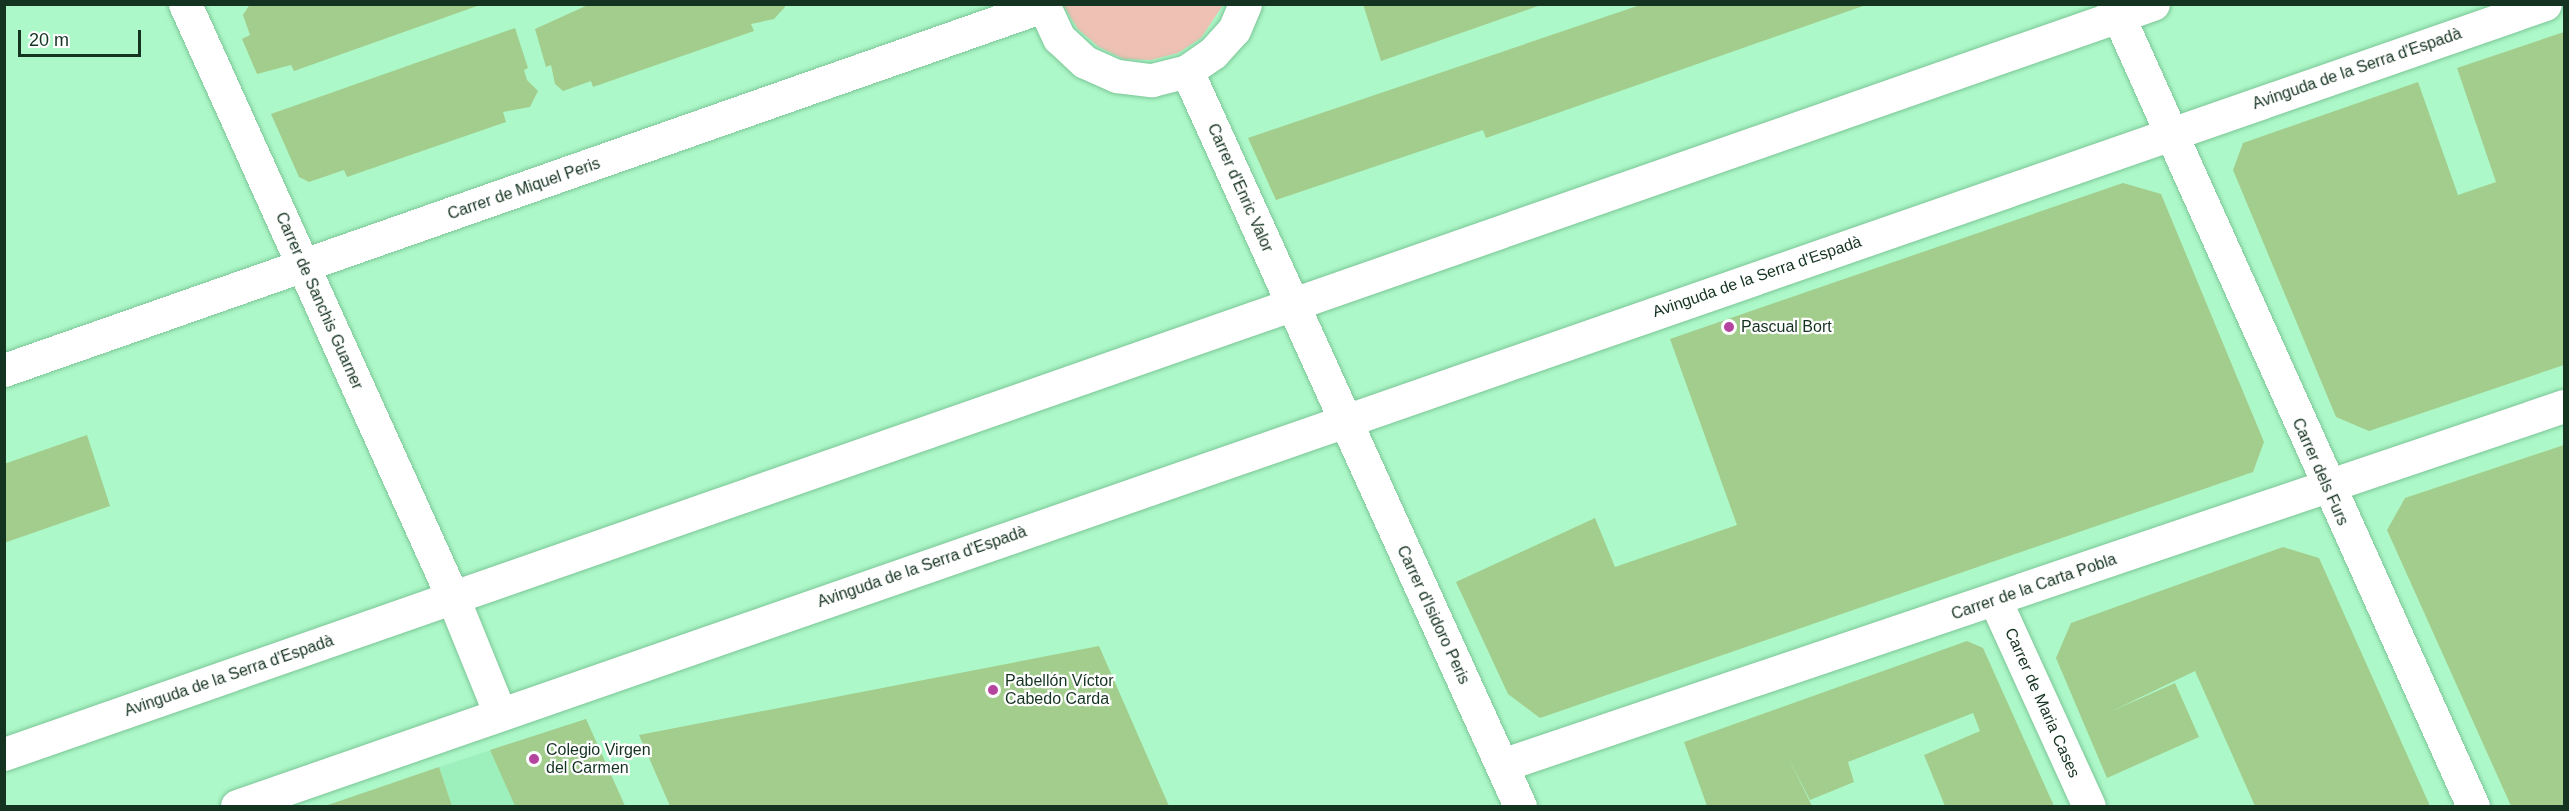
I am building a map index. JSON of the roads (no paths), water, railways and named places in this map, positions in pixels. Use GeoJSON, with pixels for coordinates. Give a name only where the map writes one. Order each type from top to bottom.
{"type":"FeatureCollection","features":[{"type":"Feature","properties":{"kind":"street","name":"Carrer de Sanchis Guarner"},"geometry":{"type":"LineString","coordinates":[[184,4],[453,598]]}},
{"type":"Feature","properties":{"kind":"street"},"geometry":{"type":"LineString","coordinates":[[1043,5],[1059,38],[1085,62],[1117,76],[1152,80],[1187,71],[1213,53],[1234,30],[1245,4]]}},
{"type":"Feature","properties":{"kind":"street","name":"Avinguda de la Serra d'Espadà"},"geometry":{"type":"LineString","coordinates":[[4,754],[1293,305],[2115,10],[2153,4]]}},
{"type":"Feature","properties":{"kind":"street","name":"Avinguda de la Serra d'Espadà"},"geometry":{"type":"LineString","coordinates":[[237,807],[2545,4]]}},
{"type":"Feature","properties":{"kind":"street","name":"Carrer de Miquel Peris"},"geometry":{"type":"LineString","coordinates":[[4,370],[1043,5]]}},
{"type":"Feature","properties":{"kind":"street"},"geometry":{"type":"LineString","coordinates":[[2115,10],[2171,135]]}},
{"type":"Feature","properties":{"kind":"street","name":"Carrer d'Enric Valor"},"geometry":{"type":"LineString","coordinates":[[1187,71],[1293,305]]}},
{"type":"Feature","properties":{"kind":"street","name":"Carrer dels Furs"},"geometry":{"type":"LineString","coordinates":[[2171,135],[2327,487],[2473,807]]}},
{"type":"Feature","properties":{"kind":"street"},"geometry":{"type":"LineString","coordinates":[[1293,305],[1346,423]]}},
{"type":"Feature","properties":{"kind":"street","name":"Carrer de la Carta Pobla"},"geometry":{"type":"LineString","coordinates":[[1502,765],[2565,406]]}},
{"type":"Feature","properties":{"kind":"street","name":"Carrer d'Isidoro Peris"},"geometry":{"type":"LineString","coordinates":[[1346,423],[1520,807]]}},
{"type":"Feature","properties":{"kind":"street"},"geometry":{"type":"LineString","coordinates":[[453,598],[500,714]]}},
{"type":"Feature","properties":{"kind":"street","name":"Carrer de Maria Cases"},"geometry":{"type":"LineString","coordinates":[[1995,600],[2089,807]]}},
{"type":"Feature","properties":{"kind":"place","name":"Pascual Bort"},"geometry":{"type":"Point","coordinates":[1729,327]}},
{"type":"Feature","properties":{"kind":"place","name":"Pabellón Víctor Cabedo Carda"},"geometry":{"type":"Point","coordinates":[993,690]}},
{"type":"Feature","properties":{"kind":"place","name":"Colegio Virgen del Carmen"},"geometry":{"type":"Point","coordinates":[534,759]}}]}
